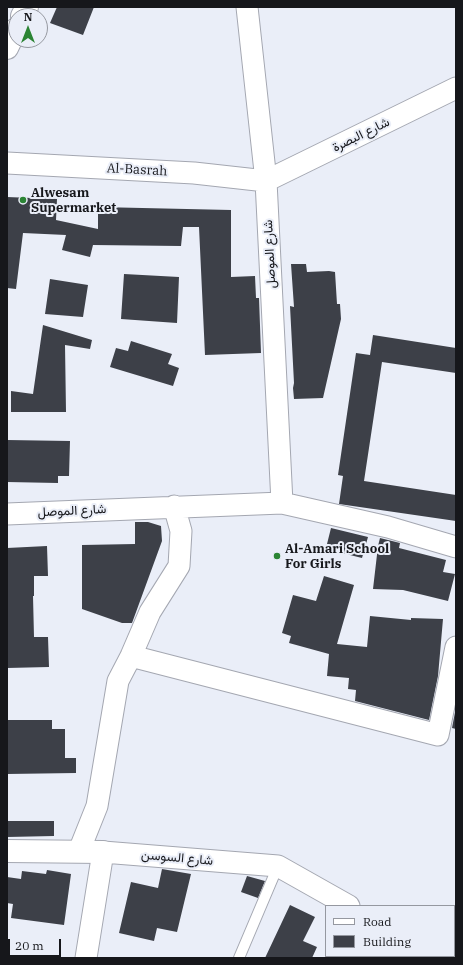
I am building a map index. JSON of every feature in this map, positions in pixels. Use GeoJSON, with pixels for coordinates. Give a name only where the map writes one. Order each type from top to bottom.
{"type":"FeatureCollection","features":[{"type":"Feature","properties":{"kind":"street","name":"شارع الموصل"},"geometry":{"type":"LineString","coordinates":[[247,7],[266,182],[282,502]]}},
{"type":"Feature","properties":{"kind":"street","name":"شارع البصرة"},"geometry":{"type":"LineString","coordinates":[[266,182],[456,88]]}},
{"type":"Feature","properties":{"kind":"street","name":"Al-Basrah"},"geometry":{"type":"LineString","coordinates":[[7,163],[194,173],[266,182]]}},
{"type":"Feature","properties":{"kind":"street","name":"شارع الموصل"},"geometry":{"type":"LineString","coordinates":[[7,514],[282,502],[388,527],[456,547]]}},
{"type":"Feature","properties":{"kind":"street"},"geometry":{"type":"LineString","coordinates":[[79,851],[97,806],[118,681],[150,612],[179,566],[182,531],[174,506]]}},
{"type":"Feature","properties":{"kind":"street"},"geometry":{"type":"LineString","coordinates":[[130,656],[447,736],[456,647]]}},
{"type":"Feature","properties":{"kind":"street"},"geometry":{"type":"LineString","coordinates":[[7,851],[103,852],[86,958]]}},
{"type":"Feature","properties":{"kind":"street","name":"شارع السوسن"},"geometry":{"type":"LineString","coordinates":[[103,852],[278,866],[347,905]]}},
{"type":"Feature","properties":{"kind":"lane"},"geometry":{"type":"LineString","coordinates":[[239,958],[278,866]]}},
{"type":"Feature","properties":{"kind":"building"},"geometry":{"type":"Polygon","coordinates":[[[57,7],[94,7],[83,35],[50,23],[57,7]]]}},
{"type":"Feature","properties":{"kind":"building"},"geometry":{"type":"Polygon","coordinates":[[[7,197],[57,199],[56,220],[98,229],[98,207],[231,210],[231,277],[255,276],[256,298],[259,298],[261,353],[205,355],[199,227],[183,227],[181,246],[93,245],[90,257],[62,250],[66,235],[23,233],[16,289],[7,288],[7,197]]]}},
{"type":"Feature","properties":{"kind":"building"},"geometry":{"type":"Polygon","coordinates":[[[291,264],[306,264],[307,272],[335,272],[337,304],[340,304],[341,319],[323,398],[294,399],[290,306],[294,307],[291,264]]]}},
{"type":"Feature","properties":{"kind":"building"},"geometry":{"type":"Polygon","coordinates":[[[124,274],[179,277],[177,323],[121,319],[124,274]]]}},
{"type":"Feature","properties":{"kind":"building"},"geometry":{"type":"Polygon","coordinates":[[[50,279],[88,285],[83,317],[45,314],[50,279]]]}},
{"type":"Feature","properties":{"kind":"building"},"geometry":{"type":"Polygon","coordinates":[[[43,325],[92,340],[90,349],[65,345],[66,412],[11,412],[11,391],[33,394],[43,325]]]}},
{"type":"Feature","properties":{"kind":"building"},"geometry":{"type":"Polygon","coordinates":[[[373,335],[456,348],[456,373],[382,362],[364,481],[456,495],[456,521],[339,504],[343,476],[338,475],[356,353],[370,355],[373,335]]]}},
{"type":"Feature","properties":{"kind":"building"},"geometry":{"type":"Polygon","coordinates":[[[131,341],[172,354],[168,364],[179,368],[173,386],[110,367],[116,348],[128,351],[131,341]]]}},
{"type":"Feature","properties":{"kind":"building"},"geometry":{"type":"Polygon","coordinates":[[[7,440],[70,441],[69,476],[58,476],[58,483],[7,482],[7,440]]]}},
{"type":"Feature","properties":{"kind":"building"},"geometry":{"type":"Polygon","coordinates":[[[135,522],[148,522],[161,526],[162,541],[132,623],[122,623],[82,609],[82,545],[135,544],[135,522]]]}},
{"type":"Feature","properties":{"kind":"building"},"geometry":{"type":"Polygon","coordinates":[[[331,528],[368,537],[362,558],[342,553],[344,548],[327,544],[331,528]]]}},
{"type":"Feature","properties":{"kind":"building"},"geometry":{"type":"Polygon","coordinates":[[[380,538],[400,543],[399,548],[446,560],[443,572],[455,574],[448,601],[403,590],[373,589],[380,538]]]}},
{"type":"Feature","properties":{"kind":"building"},"geometry":{"type":"Polygon","coordinates":[[[47,546],[48,576],[34,576],[33,596],[34,637],[48,637],[49,667],[7,668],[7,548],[47,546]]]}},
{"type":"Feature","properties":{"kind":"building"},"geometry":{"type":"Polygon","coordinates":[[[324,576],[354,585],[337,644],[367,647],[370,616],[411,620],[411,618],[443,619],[438,676],[429,720],[355,701],[356,690],[348,689],[349,678],[327,676],[329,654],[289,643],[291,636],[282,633],[293,595],[316,601],[324,576]]]}},
{"type":"Feature","properties":{"kind":"building"},"geometry":{"type":"Polygon","coordinates":[[[456,707],[456,729],[452,728],[456,707]]]}},
{"type":"Feature","properties":{"kind":"building"},"geometry":{"type":"Polygon","coordinates":[[[7,720],[52,720],[52,729],[65,729],[65,758],[76,758],[76,773],[7,774],[7,720]]]}},
{"type":"Feature","properties":{"kind":"building"},"geometry":{"type":"Polygon","coordinates":[[[7,821],[54,821],[54,836],[7,837],[7,821]]]}},
{"type":"Feature","properties":{"kind":"building"},"geometry":{"type":"Polygon","coordinates":[[[162,869],[191,874],[177,932],[157,928],[154,941],[119,933],[131,882],[158,888],[162,869]]]}},
{"type":"Feature","properties":{"kind":"building"},"geometry":{"type":"Polygon","coordinates":[[[47,870],[71,874],[64,925],[11,918],[13,904],[7,903],[7,877],[21,879],[22,871],[46,874],[47,870]]]}},
{"type":"Feature","properties":{"kind":"building"},"geometry":{"type":"Polygon","coordinates":[[[247,876],[265,881],[258,898],[241,892],[247,876]]]}},
{"type":"Feature","properties":{"kind":"building"},"geometry":{"type":"Polygon","coordinates":[[[290,905],[315,917],[303,941],[317,947],[312,958],[265,958],[290,905]]]}},
{"type":"Feature","properties":{"kind":"place","name":"Alwesam Supermarket"},"geometry":{"type":"Point","coordinates":[23,200]}},
{"type":"Feature","properties":{"kind":"place","name":"Al-Amari School For Girls"},"geometry":{"type":"Point","coordinates":[277,556]}}]}
